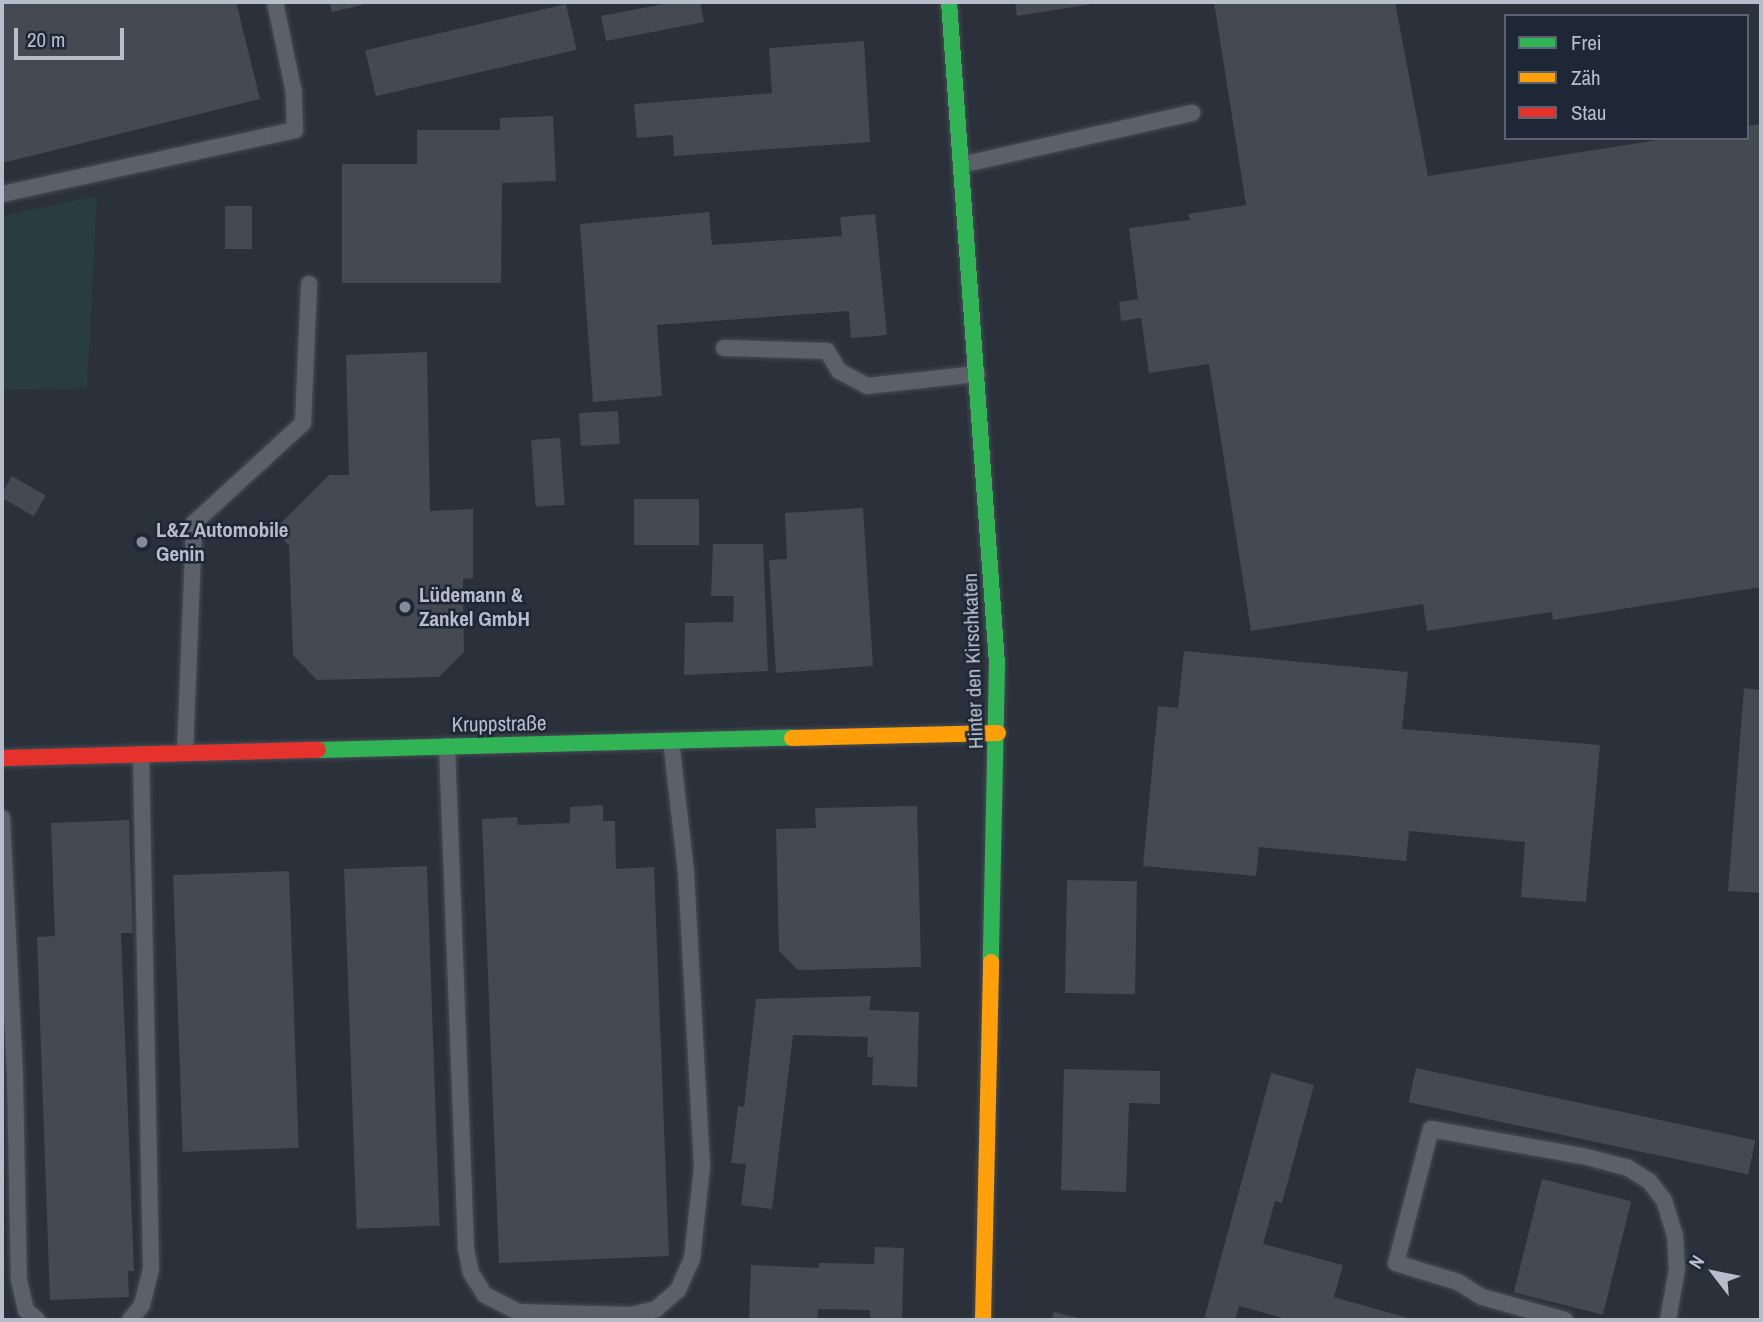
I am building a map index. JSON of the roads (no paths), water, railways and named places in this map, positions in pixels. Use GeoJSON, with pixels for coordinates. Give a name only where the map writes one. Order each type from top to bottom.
{"type":"FeatureCollection","features":[{"type":"Feature","properties":{"kind":"street","name":"Hinter den Kirschkaten"},"geometry":{"type":"LineString","coordinates":[[948,2],[993,584],[998,733],[983,1320]]}},
{"type":"Feature","properties":{"kind":"street","name":"Kruppstraße"},"geometry":{"type":"LineString","coordinates":[[2,758],[998,733]]}},
{"type":"Feature","properties":{"kind":"lane"},"geometry":{"type":"LineString","coordinates":[[2,194],[295,130],[294,93],[275,2]]}},
{"type":"Feature","properties":{"kind":"lane"},"geometry":{"type":"LineString","coordinates":[[961,165],[1192,113]]}},
{"type":"Feature","properties":{"kind":"lane"},"geometry":{"type":"LineString","coordinates":[[185,752],[194,523],[303,423],[309,284]]}},
{"type":"Feature","properties":{"kind":"lane"},"geometry":{"type":"LineString","coordinates":[[724,348],[827,351],[839,371],[867,386],[977,374]]}},
{"type":"Feature","properties":{"kind":"lane"},"geometry":{"type":"LineString","coordinates":[[447,746],[466,1248],[471,1273],[485,1295],[518,1312],[631,1315],[656,1309],[678,1290],[692,1259],[702,1167],[685,872],[671,741]]}},
{"type":"Feature","properties":{"kind":"lane"},"geometry":{"type":"LineString","coordinates":[[130,1320],[142,1304],[151,1268],[141,753]]}},
{"type":"Feature","properties":{"kind":"lane"},"geometry":{"type":"LineString","coordinates":[[2,818],[15,1091],[19,1280],[26,1310],[37,1320]]}},
{"type":"Feature","properties":{"kind":"lane"},"geometry":{"type":"LineString","coordinates":[[1565,1320],[1482,1297],[1458,1282],[1396,1263],[1431,1129],[1583,1156],[1628,1168],[1649,1181],[1664,1200],[1675,1235],[1677,1269],[1668,1320]]}},
{"type":"Feature","properties":{"kind":"place","name":"L&Z Automobile Genin"},"geometry":{"type":"Point","coordinates":[142,542]}},
{"type":"Feature","properties":{"kind":"place","name":"Lüdemann & Zankel GmbH"},"geometry":{"type":"Point","coordinates":[405,607]}}]}
